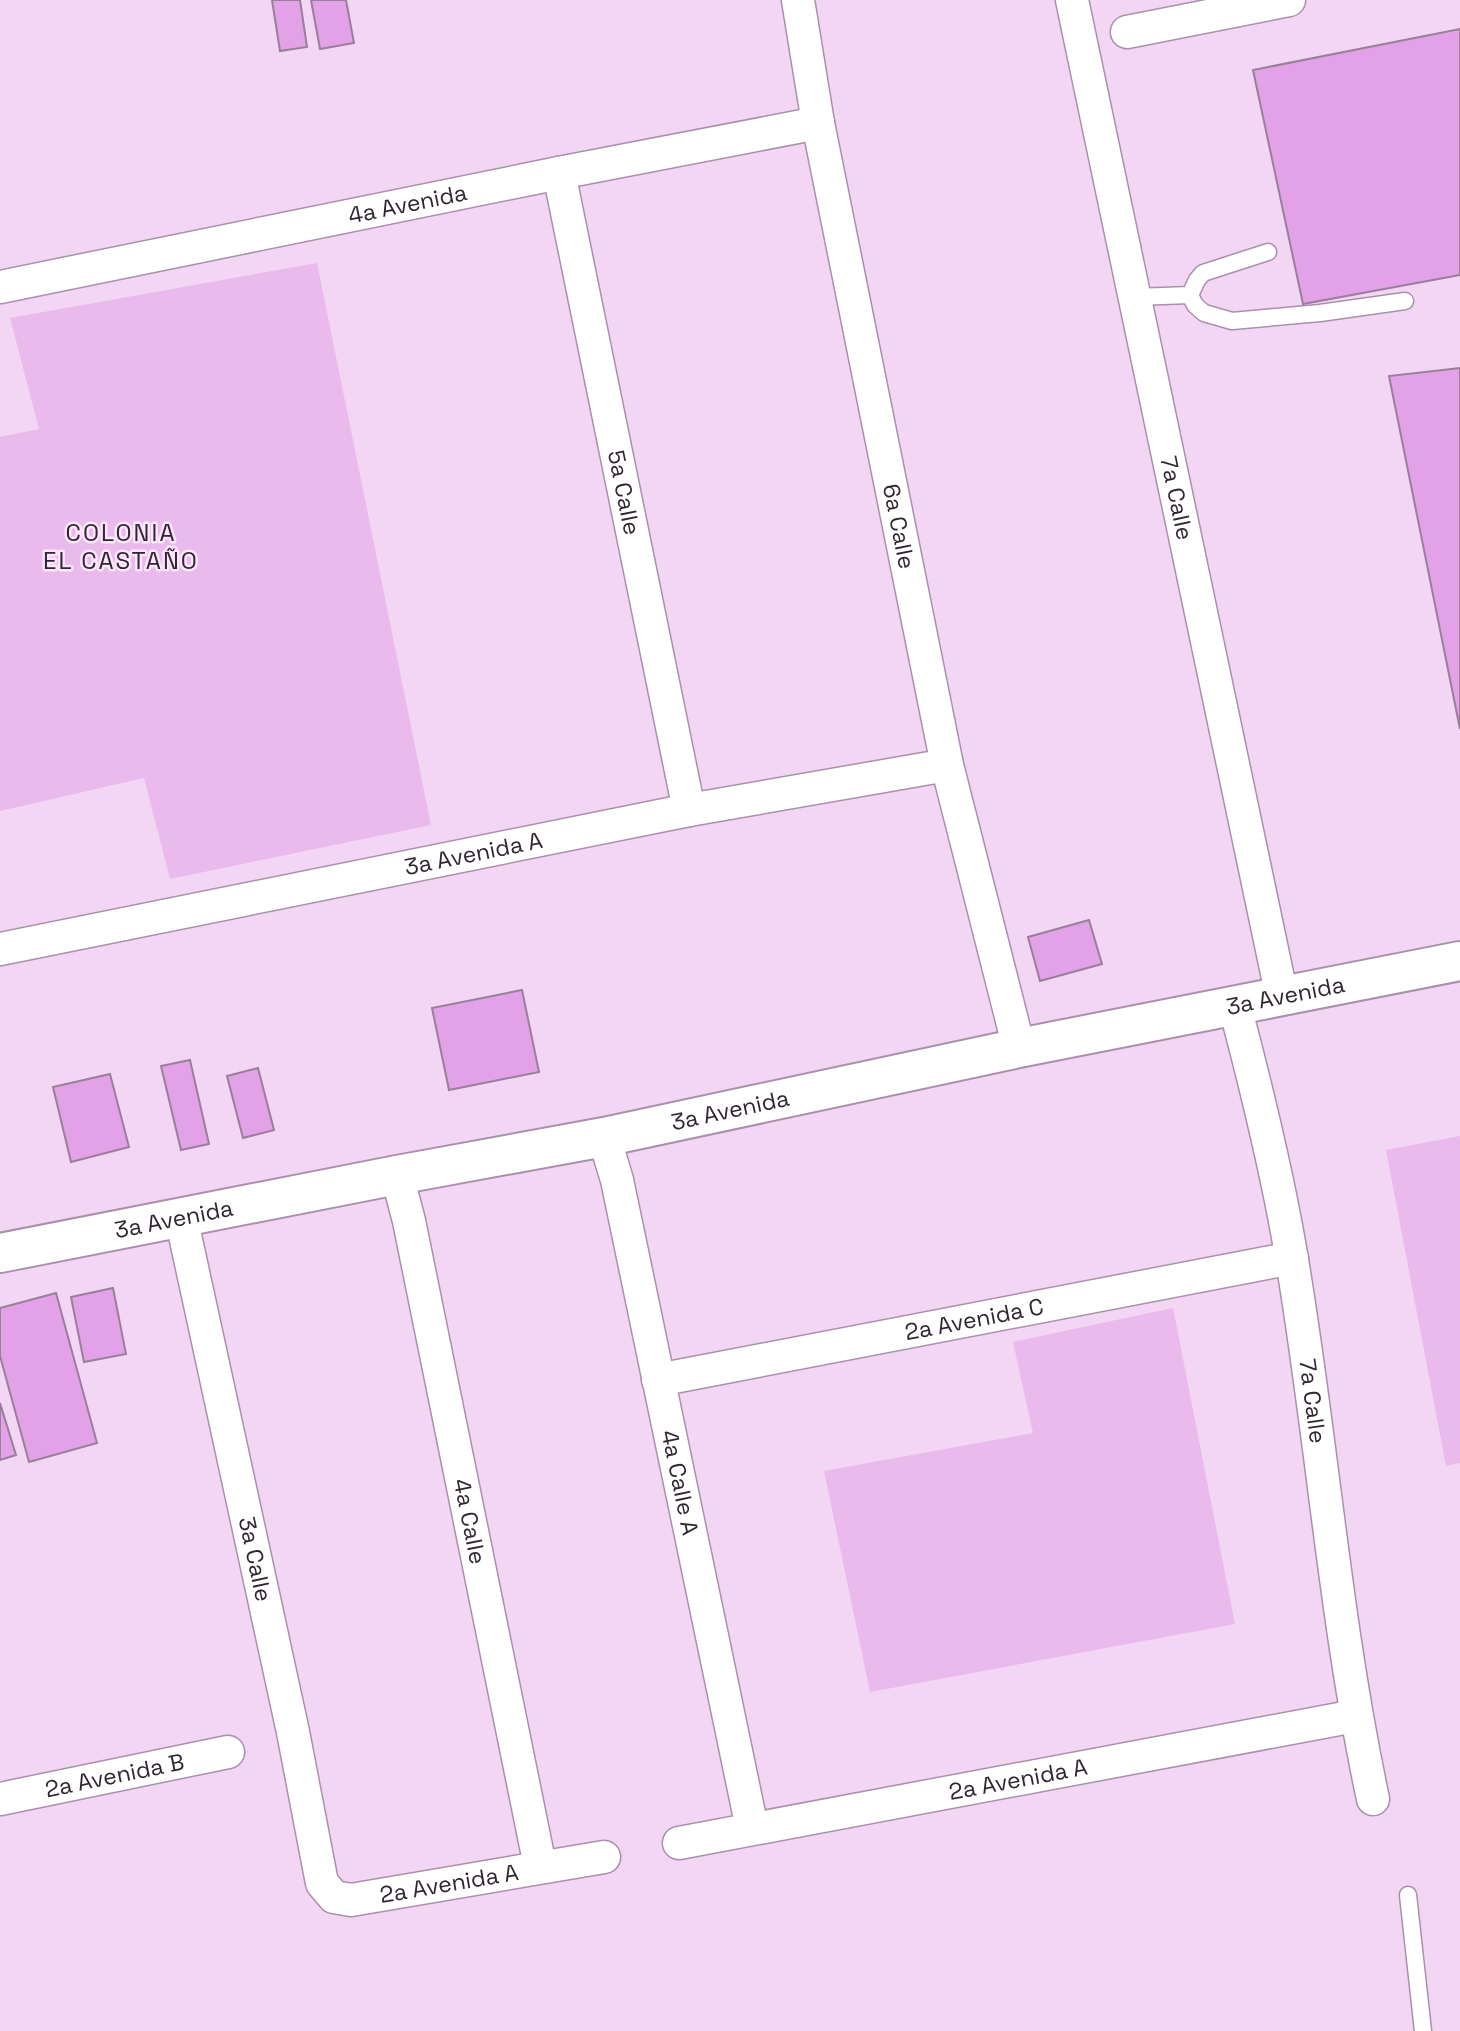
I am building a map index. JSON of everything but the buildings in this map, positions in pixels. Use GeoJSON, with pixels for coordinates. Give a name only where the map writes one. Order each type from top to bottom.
{"type":"FeatureCollection","features":[{"type":"Feature","properties":{"kind":"main road","name":"3a Avenida"},"geometry":{"type":"LineString","coordinates":[[0,1253],[604,1137],[1019,1048],[1460,961]]}},
{"type":"Feature","properties":{"kind":"street","name":"6a Calle"},"geometry":{"type":"LineString","coordinates":[[798,0],[818,123],[947,765],[1019,1048]]}},
{"type":"Feature","properties":{"kind":"street","name":"7a Calle"},"geometry":{"type":"LineString","coordinates":[[1072,0],[1282,997]]}},
{"type":"Feature","properties":{"kind":"street"},"geometry":{"type":"LineString","coordinates":[[1127,32],[1289,0]]}},
{"type":"Feature","properties":{"kind":"street","name":"4a Avenida"},"geometry":{"type":"LineString","coordinates":[[0,287],[818,123]]}},
{"type":"Feature","properties":{"kind":"street","name":"5a Calle"},"geometry":{"type":"LineString","coordinates":[[559,173],[689,810]]}},
{"type":"Feature","properties":{"kind":"street","name":"3a Avenida A"},"geometry":{"type":"LineString","coordinates":[[0,949],[689,810],[947,765]]}},
{"type":"Feature","properties":{"kind":"street","name":"7a Calle"},"geometry":{"type":"LineString","coordinates":[[1235,1007],[1254,1077],[1292,1258],[1355,1716],[1373,1799]]}},
{"type":"Feature","properties":{"kind":"street","name":"4a Calle A"},"geometry":{"type":"LineString","coordinates":[[604,1137],[617,1180],[752,1828]]}},
{"type":"Feature","properties":{"kind":"street","name":"4a Calle"},"geometry":{"type":"LineString","coordinates":[[397,1175],[409,1221],[540,1866]]}},
{"type":"Feature","properties":{"kind":"street","name":"3a Calle"},"geometry":{"type":"LineString","coordinates":[[181,1217],[293,1732],[322,1883],[334,1897]]}},
{"type":"Feature","properties":{"kind":"street","name":"2a Avenida C"},"geometry":{"type":"LineString","coordinates":[[658,1380],[1292,1258]]}},
{"type":"Feature","properties":{"kind":"street","name":"2a Avenida A"},"geometry":{"type":"LineString","coordinates":[[679,1843],[1355,1716]]}},
{"type":"Feature","properties":{"kind":"street","name":"2a Avenida B"},"geometry":{"type":"LineString","coordinates":[[0,1799],[228,1752]]}},
{"type":"Feature","properties":{"kind":"street","name":"2a Avenida A"},"geometry":{"type":"LineString","coordinates":[[334,1897],[351,1900],[604,1857]]}},
{"type":"Feature","properties":{"kind":"lane"},"geometry":{"type":"LineString","coordinates":[[1190,295],[1203,273],[1268,252]]}},
{"type":"Feature","properties":{"kind":"lane"},"geometry":{"type":"LineString","coordinates":[[1135,297],[1190,295]]}},
{"type":"Feature","properties":{"kind":"lane"},"geometry":{"type":"LineString","coordinates":[[1190,295],[1195,305],[1205,313],[1232,321],[1320,313],[1405,301]]}},
{"type":"Feature","properties":{"kind":"lane"},"geometry":{"type":"LineString","coordinates":[[1408,1895],[1423,2031]]}},
{"type":"Feature","properties":{"kind":"shaded area"},"geometry":{"type":"Polygon","coordinates":[[[317,263],[431,825],[170,879],[144,778],[0,811],[0,437],[39,429],[10,318],[317,263]]]}},
{"type":"Feature","properties":{"kind":"shaded area"},"geometry":{"type":"Polygon","coordinates":[[[1460,1136],[1460,1463],[1446,1466],[1386,1150],[1460,1136]]]}},
{"type":"Feature","properties":{"kind":"shaded area"},"geometry":{"type":"Polygon","coordinates":[[[1173,1308],[1235,1624],[870,1692],[824,1471],[1033,1433],[1013,1342],[1173,1308]]]}},
{"type":"Feature","properties":{"kind":"district","name":"COLONIA EL CASTAÑO"},"geometry":{"type":"Point","coordinates":[121,547]}}]}
